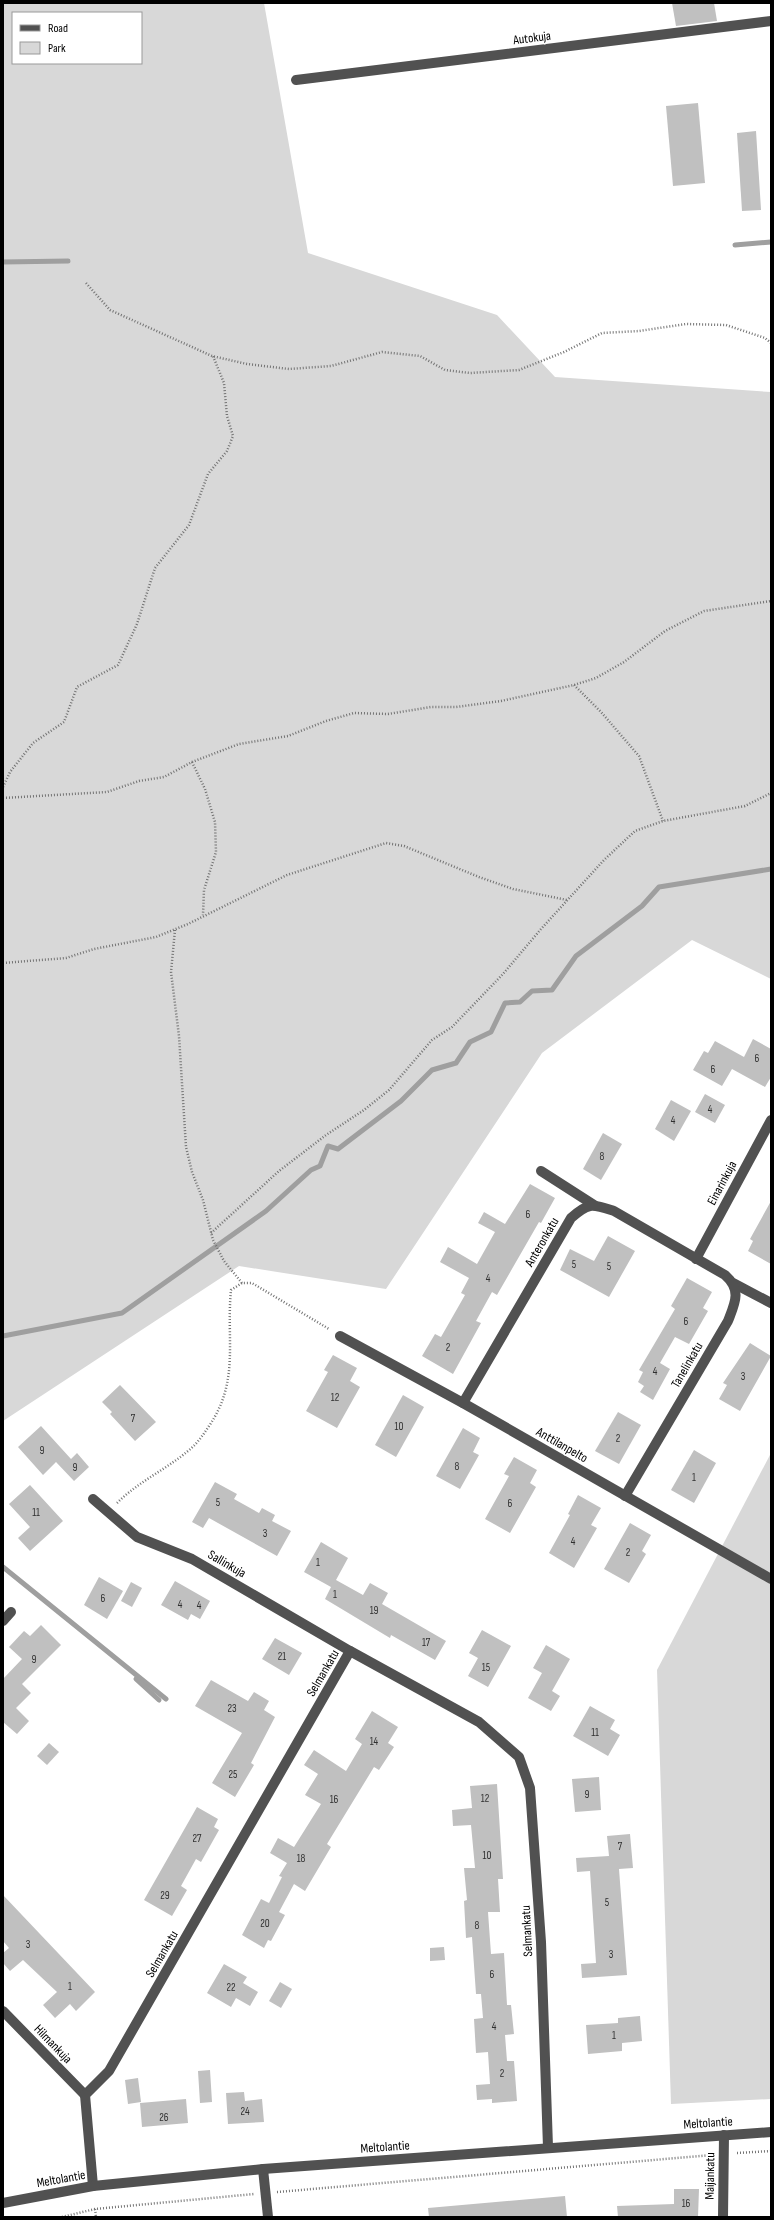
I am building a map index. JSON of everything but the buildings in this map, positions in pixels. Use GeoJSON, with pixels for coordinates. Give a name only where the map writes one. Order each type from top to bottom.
{"type":"FeatureCollection","features":[{"type":"Feature","properties":{"kind":"street","name":"Autokuja"},"geometry":{"type":"LineString","coordinates":[[296,80],[771,21]]}},
{"type":"Feature","properties":{"kind":"street","name":"Einarinkuja"},"geometry":{"type":"LineString","coordinates":[[696,1259],[771,1120]]}},
{"type":"Feature","properties":{"kind":"street"},"geometry":{"type":"LineString","coordinates":[[541,1171],[594,1205],[614,1211],[771,1303]]}},
{"type":"Feature","properties":{"kind":"street","name":"Anteronkatu"},"geometry":{"type":"LineString","coordinates":[[463,1403],[571,1218],[581,1209],[594,1205]]}},
{"type":"Feature","properties":{"kind":"street","name":"Tanelinkatu"},"geometry":{"type":"LineString","coordinates":[[624,1496],[728,1321],[736,1300],[734,1282]]}},
{"type":"Feature","properties":{"kind":"street","name":"Anttilanpelto"},"geometry":{"type":"LineString","coordinates":[[340,1336],[463,1403],[771,1579]]}},
{"type":"Feature","properties":{"kind":"street","name":"Sallinkuja"},"geometry":{"type":"LineString","coordinates":[[93,1499],[137,1537],[192,1559],[350,1651]]}},
{"type":"Feature","properties":{"kind":"street"},"geometry":{"type":"LineString","coordinates":[[3,1621],[11,1612]]}},
{"type":"Feature","properties":{"kind":"street","name":"Selmankatu"},"geometry":{"type":"LineString","coordinates":[[85,2095],[113,2064],[350,1651],[479,1722],[519,1757],[530,1788],[541,1942],[548,2147]]}},
{"type":"Feature","properties":{"kind":"street","name":"Hilmankuja"},"geometry":{"type":"LineString","coordinates":[[3,2011],[85,2095]]}},
{"type":"Feature","properties":{"kind":"street"},"geometry":{"type":"LineString","coordinates":[[85,2095],[93,2186]]}},
{"type":"Feature","properties":{"kind":"street","name":"Meltolantie"},"geometry":{"type":"LineString","coordinates":[[3,2203],[93,2186],[263,2169],[548,2147],[771,2132]]}},
{"type":"Feature","properties":{"kind":"street","name":"Maijankatu"},"geometry":{"type":"LineString","coordinates":[[723,2217],[724,2135]]}},
{"type":"Feature","properties":{"kind":"street"},"geometry":{"type":"LineString","coordinates":[[263,2169],[268,2217]]}},
{"type":"Feature","properties":{"kind":"path"},"geometry":{"type":"LineString","coordinates":[[86,283],[110,310],[212,356],[247,364],[289,369],[331,366],[382,352],[420,356],[445,370],[470,373],[519,370],[564,352],[602,333],[639,331],[686,324],[726,325],[765,338],[771,344]]}},
{"type":"Feature","properties":{"kind":"path"},"geometry":{"type":"LineString","coordinates":[[3,787],[10,772],[33,743],[64,722],[77,687],[118,665],[137,624],[155,568],[188,524],[208,474],[227,451],[233,436],[227,416],[224,383],[212,356]]}},
{"type":"Feature","properties":{"kind":"path"},"geometry":{"type":"LineString","coordinates":[[3,798],[107,792],[139,781],[164,777],[192,762],[239,744],[288,736],[326,721],[354,713],[388,714],[431,707],[456,707],[501,701],[574,685],[596,678],[613,669],[665,631],[704,612],[771,601]]}},
{"type":"Feature","properties":{"kind":"path"},"geometry":{"type":"LineString","coordinates":[[574,685],[601,712],[639,756],[663,821]]}},
{"type":"Feature","properties":{"kind":"path"},"geometry":{"type":"LineString","coordinates":[[192,762],[205,789],[215,822],[216,852],[204,890],[203,915]]}},
{"type":"Feature","properties":{"kind":"path"},"geometry":{"type":"LineString","coordinates":[[211,1233],[278,1171],[326,1135],[364,1110],[389,1090],[432,1040],[452,1027],[503,974],[604,860],[636,831],[663,821],[745,806],[771,793]]}},
{"type":"Feature","properties":{"kind":"path"},"geometry":{"type":"LineString","coordinates":[[3,964],[66,958],[94,949],[136,942],[175,930],[203,915],[288,875],[386,843],[404,846],[478,877],[513,889],[567,900]]}},
{"type":"Feature","properties":{"kind":"path"},"geometry":{"type":"LineString","coordinates":[[175,930],[171,972],[179,1036],[186,1147],[192,1172],[203,1200],[211,1233],[224,1261],[242,1282]]}},
{"type":"Feature","properties":{"kind":"path"},"geometry":{"type":"LineString","coordinates":[[108,1512],[131,1490],[189,1450],[213,1420],[223,1402],[229,1381],[231,1355],[229,1305],[231,1290],[242,1282],[252,1283],[340,1336]]}},
{"type":"Feature","properties":{"kind":"path"},"geometry":{"type":"LineString","coordinates":[[62,2217],[95,2209],[265,2193],[771,2151]]}},
{"type":"Feature","properties":{"kind":"path"},"geometry":{"type":"LineString","coordinates":[[95,2209],[96,2217]]}},
{"type":"Feature","properties":{"kind":"green space"},"geometry":{"type":"Polygon","coordinates":[[[3,3],[264,3],[308,253],[497,315],[555,377],[771,392],[771,979],[692,940],[542,1053],[386,1289],[239,1266],[3,1421],[3,3]]]}},
{"type":"Feature","properties":{"kind":"green space"},"geometry":{"type":"Polygon","coordinates":[[[771,1453],[771,2099],[671,2104],[657,1670],[771,1453]]]}},
{"type":"Feature","properties":{"kind":"waterway"},"geometry":{"type":"LineString","coordinates":[[735,245],[771,242]]}},
{"type":"Feature","properties":{"kind":"waterway"},"geometry":{"type":"LineString","coordinates":[[3,262],[68,261]]}},
{"type":"Feature","properties":{"kind":"waterway"},"geometry":{"type":"LineString","coordinates":[[3,1336],[122,1313],[266,1211],[311,1170],[320,1166],[328,1146],[338,1149],[401,1101],[432,1070],[456,1063],[470,1042],[491,1032],[505,1003],[520,1002],[532,991],[552,990],[576,956],[642,906],[659,887],[771,869]]}},
{"type":"Feature","properties":{"kind":"waterway"},"geometry":{"type":"LineString","coordinates":[[3,1567],[166,1699]]}},
{"type":"Feature","properties":{"kind":"waterway"},"geometry":{"type":"LineString","coordinates":[[136,1679],[159,1700]]}}]}
